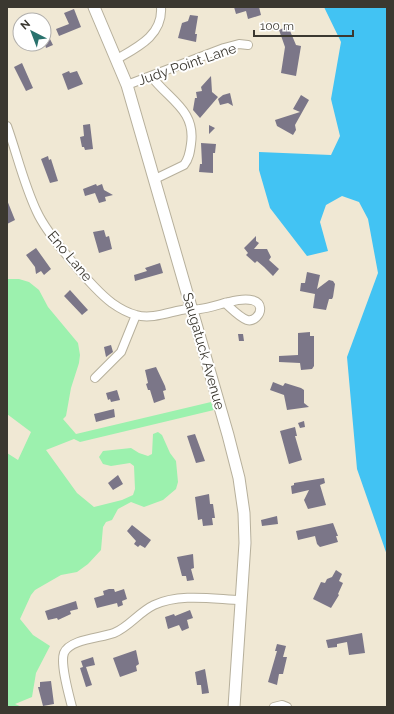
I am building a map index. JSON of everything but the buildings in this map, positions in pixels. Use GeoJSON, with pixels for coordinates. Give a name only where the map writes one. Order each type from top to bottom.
{"type":"FeatureCollection","features":[{"type":"Feature","properties":{"kind":"main road","name":"Saugatuck Avenue"},"geometry":{"type":"LineString","coordinates":[[94,7],[127,85],[228,435],[239,478],[244,513],[245,543],[234,707]]}},
{"type":"Feature","properties":{"kind":"street"},"geometry":{"type":"LineString","coordinates":[[117,59],[149,39],[157,27],[162,7]]}},
{"type":"Feature","properties":{"kind":"street","name":"Judy Point Lane"},"geometry":{"type":"LineString","coordinates":[[127,85],[224,48],[239,44],[248,45]]}},
{"type":"Feature","properties":{"kind":"street"},"geometry":{"type":"LineString","coordinates":[[151,76],[185,112],[191,124],[192,134],[187,161],[184,165],[155,180]]}},
{"type":"Feature","properties":{"kind":"street","name":"Eno Lane"},"geometry":{"type":"LineString","coordinates":[[7,126],[32,201],[41,220],[60,246],[101,293],[116,305],[136,315],[162,315],[192,309],[200,309],[225,303]]}},
{"type":"Feature","properties":{"kind":"street"},"geometry":{"type":"LineString","coordinates":[[95,378],[121,352],[136,315]]}},
{"type":"Feature","properties":{"kind":"street"},"geometry":{"type":"LineString","coordinates":[[72,707],[63,662],[64,653],[73,644],[114,633],[154,605],[170,600],[191,598],[241,600]]}},
{"type":"Feature","properties":{"kind":"street"},"geometry":{"type":"LineString","coordinates":[[274,707],[282,705],[288,707]]}},
{"type":"Feature","properties":{"kind":"green space"},"geometry":{"type":"Polygon","coordinates":[[[7,279],[19,279],[29,282],[39,290],[48,307],[78,343],[80,355],[79,363],[71,388],[66,416],[63,419],[76,434],[211,402],[214,410],[80,442],[74,439],[46,450],[77,493],[94,507],[122,500],[133,495],[135,489],[134,466],[130,463],[111,466],[103,464],[99,457],[103,451],[131,448],[148,456],[152,454],[153,434],[158,432],[162,435],[170,453],[176,461],[178,482],[176,489],[163,500],[144,507],[131,502],[118,509],[112,520],[106,522],[103,527],[101,550],[88,564],[77,572],[61,575],[35,590],[31,595],[20,619],[33,635],[50,646],[36,673],[32,697],[15,704],[22,707],[7,707],[7,453],[18,460],[31,432],[7,414],[7,279]]]}},
{"type":"Feature","properties":{"kind":"water"},"geometry":{"type":"Polygon","coordinates":[[[324,7],[387,7],[387,555],[357,469],[347,357],[378,273],[368,219],[359,202],[342,196],[326,205],[320,222],[328,251],[307,256],[270,208],[259,170],[259,152],[331,155],[340,136],[331,99],[341,42],[324,7]]]}}]}
